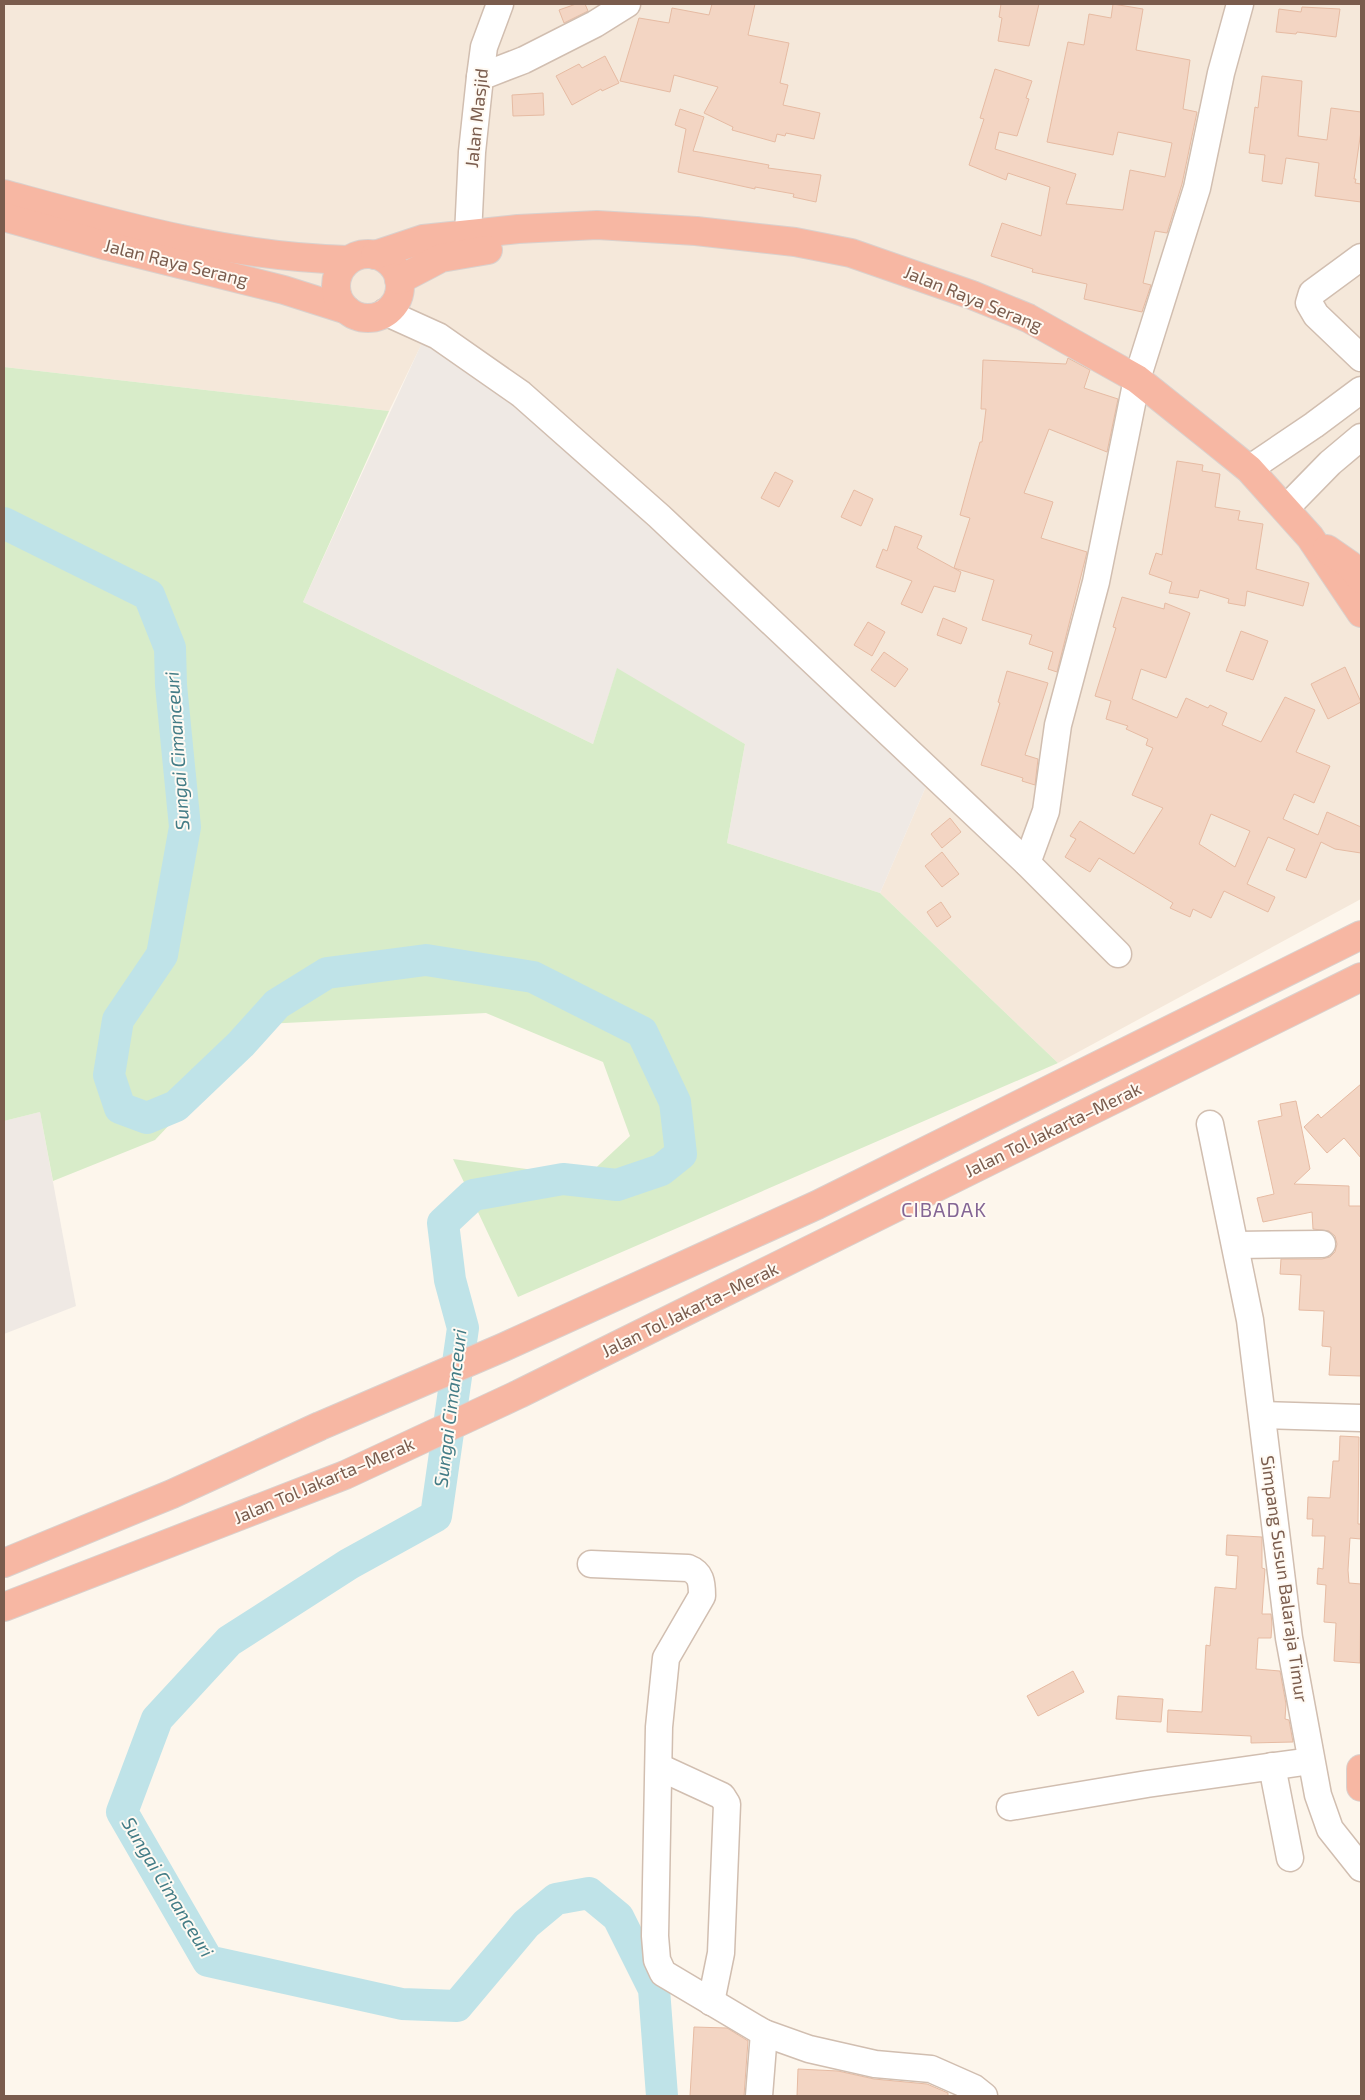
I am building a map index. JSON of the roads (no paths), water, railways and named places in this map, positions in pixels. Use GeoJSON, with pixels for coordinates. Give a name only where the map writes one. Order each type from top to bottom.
{"type":"FeatureCollection","features":[{"type":"Feature","properties":{"kind":"highway","name":"Jalan Raya Serang"},"geometry":{"type":"LineString","coordinates":[[4,194],[110,235],[347,310]]}},
{"type":"Feature","properties":{"kind":"highway","name":"Jalan Raya Serang"},"geometry":{"type":"LineString","coordinates":[[4,217],[110,235],[299,259],[348,260]]}},
{"type":"Feature","properties":{"kind":"highway","name":"Jalan Raya Serang"},"geometry":{"type":"LineString","coordinates":[[375,255],[423,239],[518,229],[597,225],[656,228],[795,242],[851,253],[972,295],[1028,318],[1137,379],[1249,469],[1310,537],[1361,613]]}},
{"type":"Feature","properties":{"kind":"highway","name":"Jalan Raya Serang"},"geometry":{"type":"LineString","coordinates":[[399,280],[441,258],[468,252],[609,239],[656,228]]}},
{"type":"Feature","properties":{"kind":"highway"},"geometry":{"type":"LineString","coordinates":[[366,254],[375,255],[391,264],[399,280],[397,298],[385,312],[366,318],[347,310],[337,294],[337,276],[348,260],[366,254]]}},
{"type":"Feature","properties":{"kind":"highway","name":"Jalan Raya Serang"},"geometry":{"type":"LineString","coordinates":[[1310,537],[1350,565],[1361,578]]}},
{"type":"Feature","properties":{"kind":"highway"},"geometry":{"type":"LineString","coordinates":[[4,1563],[172,1494],[320,1426],[504,1347],[817,1205],[1361,934]]}},
{"type":"Feature","properties":{"kind":"highway","name":"Jalan Tol Jakarta–Merak"},"geometry":{"type":"LineString","coordinates":[[4,1606],[345,1475],[519,1394],[1361,977]]}},
{"type":"Feature","properties":{"kind":"highway"},"geometry":{"type":"LineString","coordinates":[[1361,1769],[1361,1787]]}},
{"type":"Feature","properties":{"kind":"street","name":"Jalan Masjid"},"geometry":{"type":"LineString","coordinates":[[468,235],[472,152],[484,47],[500,4]]}},
{"type":"Feature","properties":{"kind":"street"},"geometry":{"type":"LineString","coordinates":[[480,77],[524,60],[595,24],[627,4]]}},
{"type":"Feature","properties":{"kind":"street"},"geometry":{"type":"LineString","coordinates":[[1027,863],[1046,811],[1058,725],[1096,582],[1137,379],[1197,188],[1222,73],[1240,4]]}},
{"type":"Feature","properties":{"kind":"street"},"geometry":{"type":"LineString","coordinates":[[1358,351],[1316,315],[1309,301],[1312,293],[1361,257]]}},
{"type":"Feature","properties":{"kind":"street"},"geometry":{"type":"LineString","coordinates":[[385,312],[438,336],[521,394],[659,516],[1027,863],[1118,954]]}},
{"type":"Feature","properties":{"kind":"street"},"geometry":{"type":"LineString","coordinates":[[1249,469],[1361,390]]}},
{"type":"Feature","properties":{"kind":"street"},"geometry":{"type":"LineString","coordinates":[[1285,509],[1356,445],[1335,410]]}},
{"type":"Feature","properties":{"kind":"street","name":"Simpang Susun Balaraja Timur"},"geometry":{"type":"LineString","coordinates":[[1210,1124],[1250,1320],[1263,1415],[1288,1638],[1311,1761],[1318,1795],[1330,1829],[1361,1868]]}},
{"type":"Feature","properties":{"kind":"street"},"geometry":{"type":"LineString","coordinates":[[1236,1245],[1322,1244]]}},
{"type":"Feature","properties":{"kind":"street"},"geometry":{"type":"LineString","coordinates":[[1263,1415],[1361,1418]]}},
{"type":"Feature","properties":{"kind":"street"},"geometry":{"type":"LineString","coordinates":[[591,1564],[688,1568],[700,1576],[702,1596],[666,1658],[659,1726],[655,1936],[657,1960],[663,1973],[764,2033],[809,2049],[875,2064],[931,2069],[974,2088],[984,2096]]}},
{"type":"Feature","properties":{"kind":"street"},"geometry":{"type":"LineString","coordinates":[[1010,1807],[1311,1761]]}},
{"type":"Feature","properties":{"kind":"street"},"geometry":{"type":"LineString","coordinates":[[1272,1766],[1290,1858]]}},
{"type":"Feature","properties":{"kind":"street"},"geometry":{"type":"LineString","coordinates":[[659,1767],[722,1796],[727,1804],[721,1953],[711,2002]]}},
{"type":"Feature","properties":{"kind":"street"},"geometry":{"type":"LineString","coordinates":[[759,2096],[764,2033]]}},
{"type":"Feature","properties":{"kind":"waterway","name":"Sungai Cimanceuri"},"geometry":{"type":"LineString","coordinates":[[4,523],[149,595],[170,648],[171,685],[185,827],[162,955],[118,1020],[109,1075],[120,1108],[147,1118],[176,1106],[241,1044],[277,1004],[327,973],[426,960],[533,977],[642,1032],[675,1102],[681,1154],[661,1170],[617,1185],[563,1179],[473,1195],[443,1223],[450,1280],[463,1328],[436,1516],[349,1564],[229,1641],[157,1719],[122,1812],[208,1961],[402,2004],[457,2006],[526,1924],[556,1899],[589,1893],[618,1917],[654,1989],[662,2096]]}},
{"type":"Feature","properties":{"kind":"district","name":"CIBADAK"},"geometry":{"type":"Point","coordinates":[944,1210]}}]}
